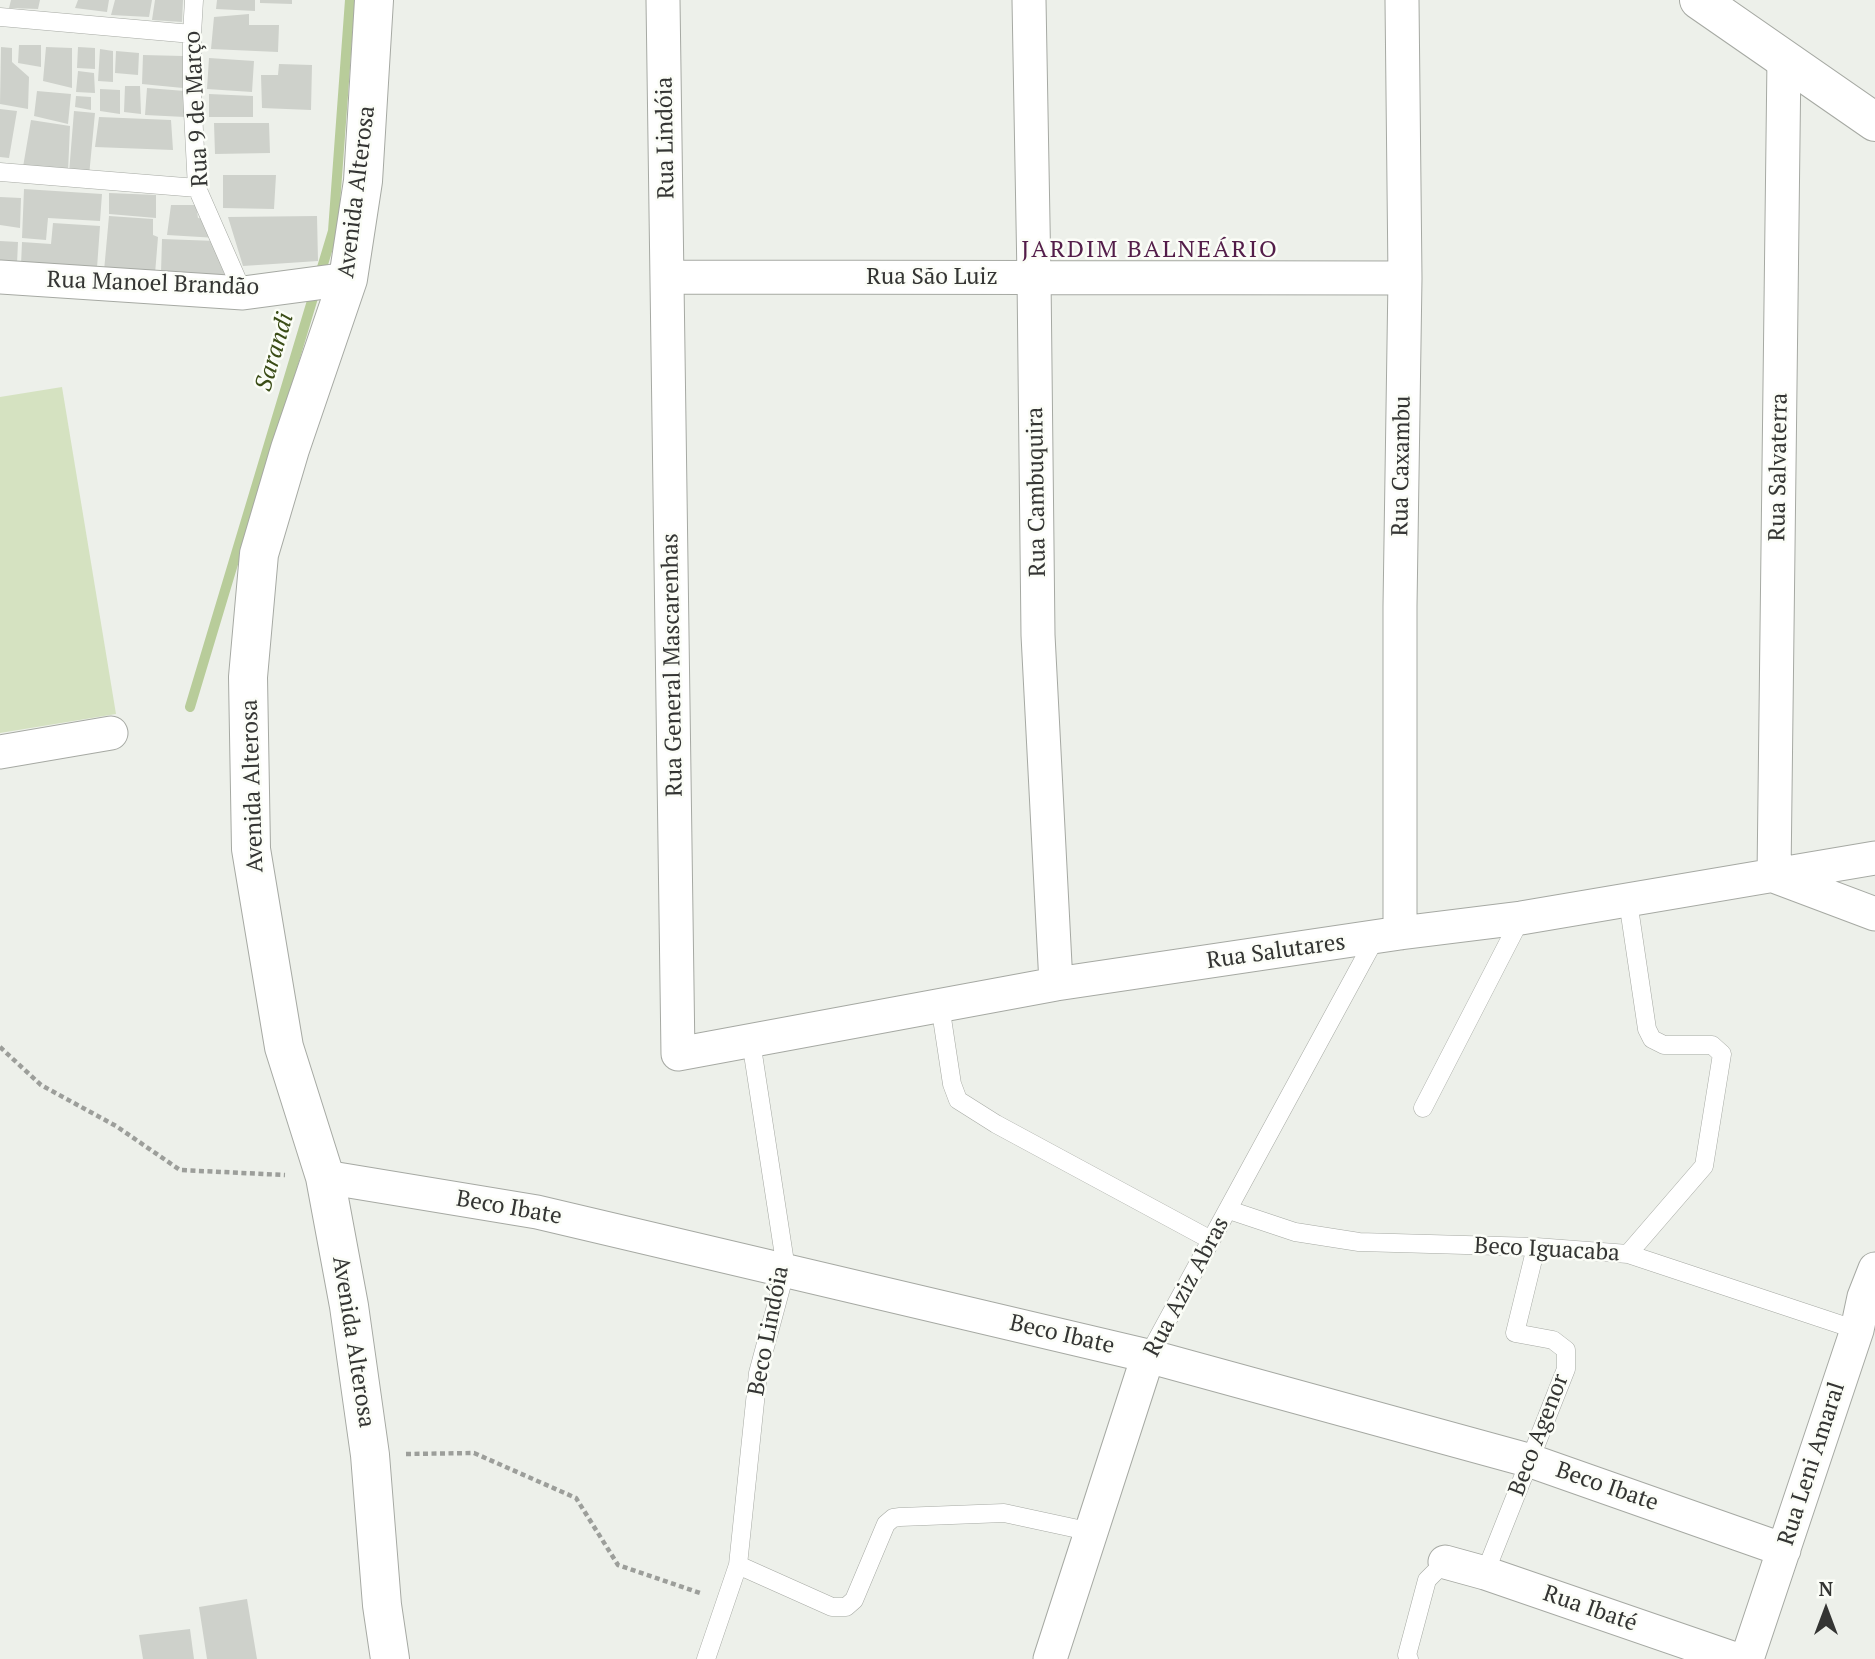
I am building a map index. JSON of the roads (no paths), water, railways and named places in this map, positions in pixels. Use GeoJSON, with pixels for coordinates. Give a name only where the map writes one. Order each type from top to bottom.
{"type":"FeatureCollection","features":[{"type":"Feature","properties":{"kind":"street","name":"Avenida Alterosa"},"geometry":{"type":"LineString","coordinates":[[374,0],[363,181],[348,279],[290,449],[259,554],[248,677],[251,849],[284,1047],[325,1177],[349,1306],[370,1455],[382,1605],[390,1659]]}},
{"type":"Feature","properties":{"kind":"street","name":"Rua Lindóia"},"geometry":{"type":"LineString","coordinates":[[663,0],[668,277]]}},
{"type":"Feature","properties":{"kind":"street","name":"Rua Cambuquira"},"geometry":{"type":"LineString","coordinates":[[1029,0],[1038,635],[1056,984]]}},
{"type":"Feature","properties":{"kind":"street","name":"Rua Caxambu"},"geometry":{"type":"LineString","coordinates":[[1388,935],[1401,606],[1405,278],[1402,0]]}},
{"type":"Feature","properties":{"kind":"street"},"geometry":{"type":"LineString","coordinates":[[1699,0],[1875,122]]}},
{"type":"Feature","properties":{"kind":"street","name":"Rua Salvaterra"},"geometry":{"type":"LineString","coordinates":[[1774,876],[1784,58]]}},
{"type":"Feature","properties":{"kind":"street","name":"Rua Manoel Brandão"},"geometry":{"type":"LineString","coordinates":[[0,277],[243,293],[348,279]]}},
{"type":"Feature","properties":{"kind":"street","name":"Rua São Luiz"},"geometry":{"type":"LineString","coordinates":[[668,277],[1405,278]]}},
{"type":"Feature","properties":{"kind":"street","name":"Rua General Mascarenhas"},"geometry":{"type":"LineString","coordinates":[[668,277],[678,1054]]}},
{"type":"Feature","properties":{"kind":"street"},"geometry":{"type":"LineString","coordinates":[[0,752],[111,733]]}},
{"type":"Feature","properties":{"kind":"street","name":"Rua Salutares"},"geometry":{"type":"LineString","coordinates":[[678,1054],[1056,984],[1521,918],[1875,858]]}},
{"type":"Feature","properties":{"kind":"street"},"geometry":{"type":"LineString","coordinates":[[1774,876],[1875,914]]}},
{"type":"Feature","properties":{"kind":"street","name":"Beco Ibate"},"geometry":{"type":"LineString","coordinates":[[325,1177],[537,1212],[1148,1356],[1531,1461],[1784,1550]]}},
{"type":"Feature","properties":{"kind":"street","name":"Rua Leni Amaral"},"geometry":{"type":"LineString","coordinates":[[1747,1659],[1871,1289]]}},
{"type":"Feature","properties":{"kind":"street","name":"Rua Aziz Abras"},"geometry":{"type":"LineString","coordinates":[[1049,1659],[1148,1356]]}},
{"type":"Feature","properties":{"kind":"street","name":"Rua Ibaté"},"geometry":{"type":"LineString","coordinates":[[1445,1562],[1485,1573],[1735,1659]]}},
{"type":"Feature","properties":{"kind":"lane","name":"Rua 9 de Março"},"geometry":{"type":"LineString","coordinates":[[194,0],[192,93],[197,188],[243,293]]}},
{"type":"Feature","properties":{"kind":"lane"},"geometry":{"type":"LineString","coordinates":[[0,17],[192,34]]}},
{"type":"Feature","properties":{"kind":"lane"},"geometry":{"type":"LineString","coordinates":[[0,172],[197,188]]}},
{"type":"Feature","properties":{"kind":"lane"},"geometry":{"type":"LineString","coordinates":[[1628,901],[1647,1029],[1652,1039],[1664,1045],[1712,1045],[1722,1054],[1704,1166],[1628,1254]]}},
{"type":"Feature","properties":{"kind":"lane"},"geometry":{"type":"LineString","coordinates":[[1423,1108],[1521,918]]}},
{"type":"Feature","properties":{"kind":"lane","name":"Rua Aziz Abras"},"geometry":{"type":"LineString","coordinates":[[1148,1356],[1211,1240],[1388,935]]}},
{"type":"Feature","properties":{"kind":"lane"},"geometry":{"type":"LineString","coordinates":[[940,1004],[952,1084],[958,1100],[996,1124],[1211,1240]]}},
{"type":"Feature","properties":{"kind":"lane","name":"Beco Lindóia"},"geometry":{"type":"LineString","coordinates":[[706,1659],[738,1565],[758,1373],[786,1269],[751,1041]]}},
{"type":"Feature","properties":{"kind":"lane","name":"Beco Iguacaba"},"geometry":{"type":"LineString","coordinates":[[1229,1210],[1295,1232],[1359,1242],[1535,1247],[1628,1254],[1857,1330]]}},
{"type":"Feature","properties":{"kind":"lane","name":"Beco Agenor"},"geometry":{"type":"LineString","coordinates":[[1485,1573],[1566,1369],[1566,1350],[1553,1340],[1516,1333],[1535,1247]]}},
{"type":"Feature","properties":{"kind":"lane"},"geometry":{"type":"LineString","coordinates":[[738,1565],[832,1607],[846,1607],[854,1600],[886,1524],[893,1518],[1004,1513],[1092,1532]]}},
{"type":"Feature","properties":{"kind":"lane"},"geometry":{"type":"LineString","coordinates":[[1409,1659],[1407,1655],[1427,1580],[1445,1562]]}},
{"type":"Feature","properties":{"kind":"waterway","name":"Sarandi"},"geometry":{"type":"LineString","coordinates":[[190,707],[333,231],[350,0]]}},
{"type":"Feature","properties":{"kind":"district","name":"JARDIM BALNEÁRIO"},"geometry":{"type":"Point","coordinates":[1150,250]}}]}
